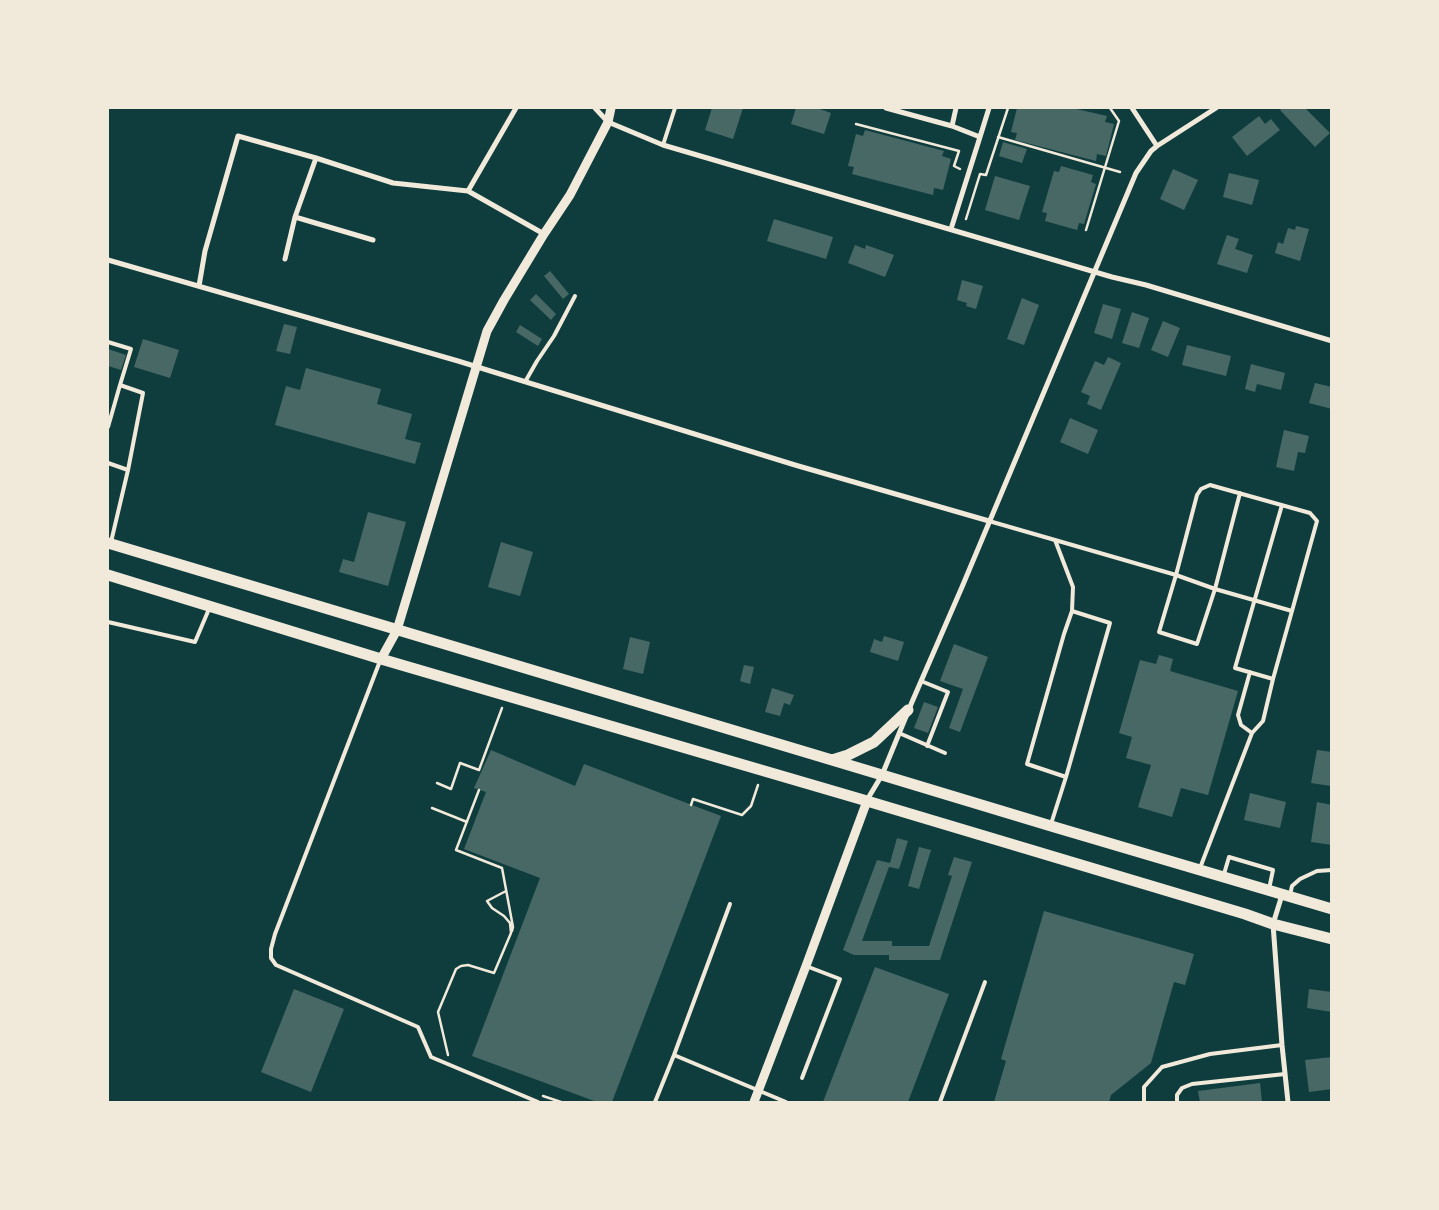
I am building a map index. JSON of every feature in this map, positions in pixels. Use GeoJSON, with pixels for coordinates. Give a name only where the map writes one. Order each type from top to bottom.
{"type":"FeatureCollection","features":[{"type":"Feature","properties":{"kind":"main road"},"geometry":{"type":"LineString","coordinates":[[109,544],[1332,909]]}},
{"type":"Feature","properties":{"kind":"main road"},"geometry":{"type":"LineString","coordinates":[[108,575],[381,659],[867,801],[1273,924],[1332,939]]}},
{"type":"Feature","properties":{"kind":"main road"},"geometry":{"type":"LineString","coordinates":[[832,760],[848,755],[874,742],[908,710]]}},
{"type":"Feature","properties":{"kind":"street"},"geometry":{"type":"LineString","coordinates":[[468,191],[516,108]]}},
{"type":"Feature","properties":{"kind":"street"},"geometry":{"type":"LineString","coordinates":[[595,108],[608,122],[663,145],[1332,341]]}},
{"type":"Feature","properties":{"kind":"street"},"geometry":{"type":"LineString","coordinates":[[381,659],[397,630],[487,331],[544,234],[570,195],[608,122],[610,108]]}},
{"type":"Feature","properties":{"kind":"street"},"geometry":{"type":"LineString","coordinates":[[886,108],[952,126],[980,137]]}},
{"type":"Feature","properties":{"kind":"street"},"geometry":{"type":"LineString","coordinates":[[952,126],[956,108]]}},
{"type":"Feature","properties":{"kind":"street"},"geometry":{"type":"LineString","coordinates":[[951,229],[989,108]]}},
{"type":"Feature","properties":{"kind":"street"},"geometry":{"type":"LineString","coordinates":[[1132,108],[1157,146]]}},
{"type":"Feature","properties":{"kind":"street"},"geometry":{"type":"LineString","coordinates":[[754,1102],[867,801],[882,774],[1136,173],[1151,151],[1157,146],[1216,108]]}},
{"type":"Feature","properties":{"kind":"street"},"geometry":{"type":"LineString","coordinates":[[199,286],[206,251],[238,136],[316,158],[393,184],[468,191],[544,234]]}},
{"type":"Feature","properties":{"kind":"street"},"geometry":{"type":"LineString","coordinates":[[285,259],[295,217],[316,158]]}},
{"type":"Feature","properties":{"kind":"street"},"geometry":{"type":"LineString","coordinates":[[295,217],[373,240]]}},
{"type":"Feature","properties":{"kind":"street"},"geometry":{"type":"LineString","coordinates":[[108,260],[458,360],[795,465],[989,521]]}},
{"type":"Feature","properties":{"kind":"street"},"geometry":{"type":"LineString","coordinates":[[1286,896],[1273,924],[1288,1102]]}},
{"type":"Feature","properties":{"kind":"lane"},"geometry":{"type":"LineString","coordinates":[[663,145],[675,108]]}},
{"type":"Feature","properties":{"kind":"lane"},"geometry":{"type":"LineString","coordinates":[[526,382],[537,361],[554,336],[575,296]]}},
{"type":"Feature","properties":{"kind":"lane"},"geometry":{"type":"LineString","coordinates":[[108,342],[131,348],[108,427]]}},
{"type":"Feature","properties":{"kind":"lane"},"geometry":{"type":"LineString","coordinates":[[109,544],[128,470],[143,393],[120,385]]}},
{"type":"Feature","properties":{"kind":"lane"},"geometry":{"type":"LineString","coordinates":[[108,463],[128,470]]}},
{"type":"Feature","properties":{"kind":"lane"},"geometry":{"type":"LineString","coordinates":[[1199,870],[1252,732],[1263,721],[1317,521],[1310,513],[1210,485],[1201,489],[1197,495],[1159,632],[1197,644],[1215,588],[1240,494]]}},
{"type":"Feature","properties":{"kind":"lane"},"geometry":{"type":"LineString","coordinates":[[1273,679],[1235,668],[1282,505]]}},
{"type":"Feature","properties":{"kind":"lane"},"geometry":{"type":"LineString","coordinates":[[989,521],[1292,611]]}},
{"type":"Feature","properties":{"kind":"lane"},"geometry":{"type":"LineString","coordinates":[[1055,540],[1074,587],[1072,611],[1027,764],[1066,777]]}},
{"type":"Feature","properties":{"kind":"lane"},"geometry":{"type":"LineString","coordinates":[[108,622],[195,642],[209,607]]}},
{"type":"Feature","properties":{"kind":"lane"},"geometry":{"type":"LineString","coordinates":[[1051,826],[1110,623],[1072,611]]}},
{"type":"Feature","properties":{"kind":"lane"},"geometry":{"type":"LineString","coordinates":[[381,659],[275,934],[271,958],[276,965],[418,1027],[431,1057],[538,1102]]}},
{"type":"Feature","properties":{"kind":"lane"},"geometry":{"type":"LineString","coordinates":[[1250,672],[1238,715],[1241,725],[1252,732]]}},
{"type":"Feature","properties":{"kind":"lane"},"geometry":{"type":"LineString","coordinates":[[921,681],[948,692],[927,746]]}},
{"type":"Feature","properties":{"kind":"lane"},"geometry":{"type":"LineString","coordinates":[[899,733],[945,753]]}},
{"type":"Feature","properties":{"kind":"lane"},"geometry":{"type":"LineString","coordinates":[[1223,877],[1230,857],[1273,870],[1269,891]]}},
{"type":"Feature","properties":{"kind":"lane"},"geometry":{"type":"LineString","coordinates":[[1286,896],[1292,886],[1300,879],[1317,871],[1332,870]]}},
{"type":"Feature","properties":{"kind":"lane"},"geometry":{"type":"LineString","coordinates":[[655,1102],[730,904]]}},
{"type":"Feature","properties":{"kind":"lane"},"geometry":{"type":"LineString","coordinates":[[802,1078],[840,979],[806,966]]}},
{"type":"Feature","properties":{"kind":"lane"},"geometry":{"type":"LineString","coordinates":[[940,1102],[985,982]]}},
{"type":"Feature","properties":{"kind":"lane"},"geometry":{"type":"LineString","coordinates":[[1144,1102],[1144,1087],[1162,1067],[1210,1054],[1282,1045]]}},
{"type":"Feature","properties":{"kind":"lane"},"geometry":{"type":"LineString","coordinates":[[674,1055],[758,1092],[786,1102]]}},
{"type":"Feature","properties":{"kind":"lane"},"geometry":{"type":"LineString","coordinates":[[1177,1102],[1176,1095],[1182,1088],[1192,1084],[1285,1074]]}},
{"type":"Feature","properties":{"kind":"path"},"geometry":{"type":"LineString","coordinates":[[966,219],[980,174],[986,176],[1008,108]]}},
{"type":"Feature","properties":{"kind":"path"},"geometry":{"type":"LineString","coordinates":[[1086,230],[1119,121],[1110,108]]}},
{"type":"Feature","properties":{"kind":"path"},"geometry":{"type":"LineString","coordinates":[[856,124],[959,151],[954,166],[961,168],[958,177]]}},
{"type":"Feature","properties":{"kind":"path"},"geometry":{"type":"LineString","coordinates":[[998,137],[1120,172]]}},
{"type":"Feature","properties":{"kind":"path"},"geometry":{"type":"LineString","coordinates":[[437,783],[451,789],[460,763],[479,770],[502,708]]}},
{"type":"Feature","properties":{"kind":"path"},"geometry":{"type":"LineString","coordinates":[[691,805],[693,799],[742,815],[752,806],[758,784]]}},
{"type":"Feature","properties":{"kind":"path"},"geometry":{"type":"LineString","coordinates":[[449,1059],[438,1012],[456,969],[468,965],[494,973],[513,927],[502,868],[456,850],[479,790]]}},
{"type":"Feature","properties":{"kind":"path"},"geometry":{"type":"LineString","coordinates":[[432,808],[467,822]]}},
{"type":"Feature","properties":{"kind":"path"},"geometry":{"type":"LineString","coordinates":[[506,891],[486,901],[492,908],[504,916],[510,924],[511,934]]}},
{"type":"Feature","properties":{"kind":"path"},"geometry":{"type":"LineString","coordinates":[[542,1095],[561,1102]]}},
{"type":"Feature","properties":{"kind":"building"},"geometry":{"type":"Polygon","coordinates":[[[712,108],[743,108],[733,139],[705,130],[712,108]]]}},
{"type":"Feature","properties":{"kind":"building"},"geometry":{"type":"Polygon","coordinates":[[[796,108],[817,108],[831,113],[824,134],[791,124],[796,108]]]}},
{"type":"Feature","properties":{"kind":"building"},"geometry":{"type":"Polygon","coordinates":[[[1017,108],[1072,108],[1107,116],[1105,122],[1114,124],[1106,156],[1097,154],[1096,161],[1015,140],[1017,133],[1011,132],[1017,108]]]}},
{"type":"Feature","properties":{"kind":"building"},"geometry":{"type":"Polygon","coordinates":[[[1282,108],[1305,108],[1330,133],[1315,147],[1280,110],[1282,108]]]}},
{"type":"Feature","properties":{"kind":"building"},"geometry":{"type":"Polygon","coordinates":[[[1259,116],[1265,124],[1271,119],[1280,130],[1247,156],[1232,137],[1259,116]]]}},
{"type":"Feature","properties":{"kind":"building"},"geometry":{"type":"Polygon","coordinates":[[[865,130],[944,151],[942,156],[951,159],[943,190],[934,188],[933,195],[852,174],[854,167],[848,166],[856,134],[863,136],[865,130]]]}},
{"type":"Feature","properties":{"kind":"building"},"geometry":{"type":"Polygon","coordinates":[[[1003,142],[1027,149],[1022,163],[999,156],[1003,142]]]}},
{"type":"Feature","properties":{"kind":"building"},"geometry":{"type":"Polygon","coordinates":[[[1061,166],[1093,175],[1091,182],[1096,184],[1084,224],[1079,223],[1077,230],[1045,221],[1047,213],[1042,212],[1054,171],[1059,172],[1061,166]]]}},
{"type":"Feature","properties":{"kind":"building"},"geometry":{"type":"Polygon","coordinates":[[[1173,169],[1198,180],[1184,210],[1160,199],[1173,169]]]}},
{"type":"Feature","properties":{"kind":"building"},"geometry":{"type":"Polygon","coordinates":[[[1229,173],[1259,180],[1252,205],[1223,197],[1229,173]]]}},
{"type":"Feature","properties":{"kind":"building"},"geometry":{"type":"Polygon","coordinates":[[[995,176],[1030,186],[1019,220],[985,210],[995,176]]]}},
{"type":"Feature","properties":{"kind":"building"},"geometry":{"type":"Polygon","coordinates":[[[774,219],[833,237],[826,259],[767,241],[774,219]]]}},
{"type":"Feature","properties":{"kind":"building"},"geometry":{"type":"Polygon","coordinates":[[[1296,226],[1309,229],[1300,261],[1275,253],[1278,242],[1283,244],[1288,228],[1295,230],[1296,226]]]}},
{"type":"Feature","properties":{"kind":"building"},"geometry":{"type":"Polygon","coordinates":[[[1227,235],[1239,239],[1235,249],[1253,255],[1247,273],[1217,264],[1227,235]]]}},
{"type":"Feature","properties":{"kind":"building"},"geometry":{"type":"Polygon","coordinates":[[[855,245],[865,249],[866,245],[894,255],[885,277],[848,263],[855,245]]]}},
{"type":"Feature","properties":{"kind":"building"},"geometry":{"type":"Polygon","coordinates":[[[550,271],[569,294],[563,299],[544,276],[550,271]]]}},
{"type":"Feature","properties":{"kind":"building"},"geometry":{"type":"Polygon","coordinates":[[[962,280],[983,286],[976,309],[966,306],[967,303],[957,300],[962,280]]]}},
{"type":"Feature","properties":{"kind":"building"},"geometry":{"type":"Polygon","coordinates":[[[536,294],[556,314],[551,320],[530,300],[536,294]]]}},
{"type":"Feature","properties":{"kind":"building"},"geometry":{"type":"Polygon","coordinates":[[[1022,298],[1039,305],[1024,345],[1007,339],[1022,298]]]}},
{"type":"Feature","properties":{"kind":"building"},"geometry":{"type":"Polygon","coordinates":[[[1103,304],[1121,309],[1112,339],[1094,333],[1103,304]]]}},
{"type":"Feature","properties":{"kind":"building"},"geometry":{"type":"Polygon","coordinates":[[[1132,312],[1149,318],[1139,348],[1122,343],[1132,312]]]}},
{"type":"Feature","properties":{"kind":"building"},"geometry":{"type":"Polygon","coordinates":[[[1163,321],[1180,328],[1168,357],[1151,350],[1163,321]]]}},
{"type":"Feature","properties":{"kind":"building"},"geometry":{"type":"Polygon","coordinates":[[[284,324],[297,327],[290,354],[276,351],[284,324]]]}},
{"type":"Feature","properties":{"kind":"building"},"geometry":{"type":"Polygon","coordinates":[[[520,325],[542,339],[538,346],[516,332],[520,325]]]}},
{"type":"Feature","properties":{"kind":"building"},"geometry":{"type":"Polygon","coordinates":[[[143,339],[179,350],[170,378],[134,367],[143,339]]]}},
{"type":"Feature","properties":{"kind":"building"},"geometry":{"type":"Polygon","coordinates":[[[1187,345],[1231,356],[1226,376],[1182,365],[1187,345]]]}},
{"type":"Feature","properties":{"kind":"building"},"geometry":{"type":"Polygon","coordinates":[[[108,349],[126,355],[121,370],[108,366],[108,349]]]}},
{"type":"Feature","properties":{"kind":"building"},"geometry":{"type":"Polygon","coordinates":[[[1108,357],[1121,363],[1101,410],[1087,404],[1090,396],[1081,392],[1095,361],[1104,365],[1108,357]]]}},
{"type":"Feature","properties":{"kind":"building"},"geometry":{"type":"Polygon","coordinates":[[[1251,364],[1285,373],[1281,390],[1257,384],[1255,392],[1245,389],[1251,364]]]}},
{"type":"Feature","properties":{"kind":"building"},"geometry":{"type":"Polygon","coordinates":[[[306,368],[381,389],[377,404],[412,414],[405,439],[421,443],[415,464],[275,425],[286,386],[300,390],[306,368]]]}},
{"type":"Feature","properties":{"kind":"building"},"geometry":{"type":"Polygon","coordinates":[[[1315,383],[1332,387],[1332,409],[1309,403],[1315,383]]]}},
{"type":"Feature","properties":{"kind":"building"},"geometry":{"type":"Polygon","coordinates":[[[1070,418],[1098,430],[1088,454],[1060,442],[1070,418]]]}},
{"type":"Feature","properties":{"kind":"building"},"geometry":{"type":"Polygon","coordinates":[[[1284,430],[1309,436],[1305,453],[1298,452],[1294,471],[1276,467],[1284,430]]]}},
{"type":"Feature","properties":{"kind":"building"},"geometry":{"type":"Polygon","coordinates":[[[368,512],[406,522],[388,586],[339,572],[343,559],[354,562],[368,512]]]}},
{"type":"Feature","properties":{"kind":"building"},"geometry":{"type":"Polygon","coordinates":[[[501,542],[533,552],[520,596],[488,587],[501,542]]]}},
{"type":"Feature","properties":{"kind":"building"},"geometry":{"type":"Polygon","coordinates":[[[884,636],[904,642],[898,661],[870,652],[874,639],[882,642],[884,636]]]}},
{"type":"Feature","properties":{"kind":"building"},"geometry":{"type":"Polygon","coordinates":[[[630,637],[650,642],[643,674],[623,669],[630,637]]]}},
{"type":"Feature","properties":{"kind":"building"},"geometry":{"type":"Polygon","coordinates":[[[954,644],[988,657],[960,732],[949,728],[963,689],[940,681],[954,644]]]}},
{"type":"Feature","properties":{"kind":"building"},"geometry":{"type":"Polygon","coordinates":[[[1159,655],[1173,659],[1170,671],[1238,691],[1208,795],[1181,788],[1172,817],[1138,807],[1151,765],[1126,758],[1132,737],[1119,733],[1140,660],[1156,664],[1159,655]]]}},
{"type":"Feature","properties":{"kind":"building"},"geometry":{"type":"Polygon","coordinates":[[[744,665],[754,667],[750,684],[740,681],[744,665]]]}},
{"type":"Feature","properties":{"kind":"building"},"geometry":{"type":"Polygon","coordinates":[[[772,688],[794,695],[790,705],[784,703],[780,716],[765,712],[772,688]]]}},
{"type":"Feature","properties":{"kind":"building"},"geometry":{"type":"Polygon","coordinates":[[[924,702],[938,707],[928,733],[914,728],[924,702]]]}},
{"type":"Feature","properties":{"kind":"building"},"geometry":{"type":"Polygon","coordinates":[[[491,750],[575,786],[584,764],[721,816],[612,1102],[597,1102],[472,1056],[540,878],[464,849],[486,792],[474,788],[491,750]]]}},
{"type":"Feature","properties":{"kind":"building"},"geometry":{"type":"Polygon","coordinates":[[[1317,750],[1332,752],[1331,786],[1311,783],[1317,750]]]}},
{"type":"Feature","properties":{"kind":"building"},"geometry":{"type":"Polygon","coordinates":[[[1250,793],[1286,802],[1280,828],[1244,820],[1250,793]]]}},
{"type":"Feature","properties":{"kind":"building"},"geometry":{"type":"Polygon","coordinates":[[[1317,802],[1332,805],[1332,845],[1311,842],[1317,802]]]}},
{"type":"Feature","properties":{"kind":"building"},"geometry":{"type":"Polygon","coordinates":[[[897,838],[908,841],[899,869],[889,867],[862,941],[892,941],[892,946],[929,946],[952,876],[948,875],[954,857],[972,862],[940,960],[889,960],[889,955],[854,955],[843,950],[877,860],[890,863],[897,838]]]}},
{"type":"Feature","properties":{"kind":"building"},"geometry":{"type":"Polygon","coordinates":[[[919,847],[931,850],[919,889],[908,886],[919,847]]]}},
{"type":"Feature","properties":{"kind":"building"},"geometry":{"type":"Polygon","coordinates":[[[1044,911],[1194,954],[1185,985],[1174,982],[1151,1063],[1111,1095],[1109,1102],[994,1102],[1006,1061],[1001,1059],[1044,911]]]}},
{"type":"Feature","properties":{"kind":"building"},"geometry":{"type":"Polygon","coordinates":[[[875,967],[949,994],[908,1102],[823,1102],[875,967]]]}},
{"type":"Feature","properties":{"kind":"building"},"geometry":{"type":"Polygon","coordinates":[[[294,989],[344,1009],[311,1092],[261,1072],[294,989]]]}},
{"type":"Feature","properties":{"kind":"building"},"geometry":{"type":"Polygon","coordinates":[[[1309,989],[1332,992],[1332,1012],[1307,1008],[1309,989]]]}},
{"type":"Feature","properties":{"kind":"building"},"geometry":{"type":"Polygon","coordinates":[[[1332,1057],[1332,1089],[1309,1092],[1305,1060],[1332,1057]]]}},
{"type":"Feature","properties":{"kind":"building"},"geometry":{"type":"Polygon","coordinates":[[[1260,1083],[1262,1102],[1200,1102],[1198,1091],[1260,1083]]]}}]}
